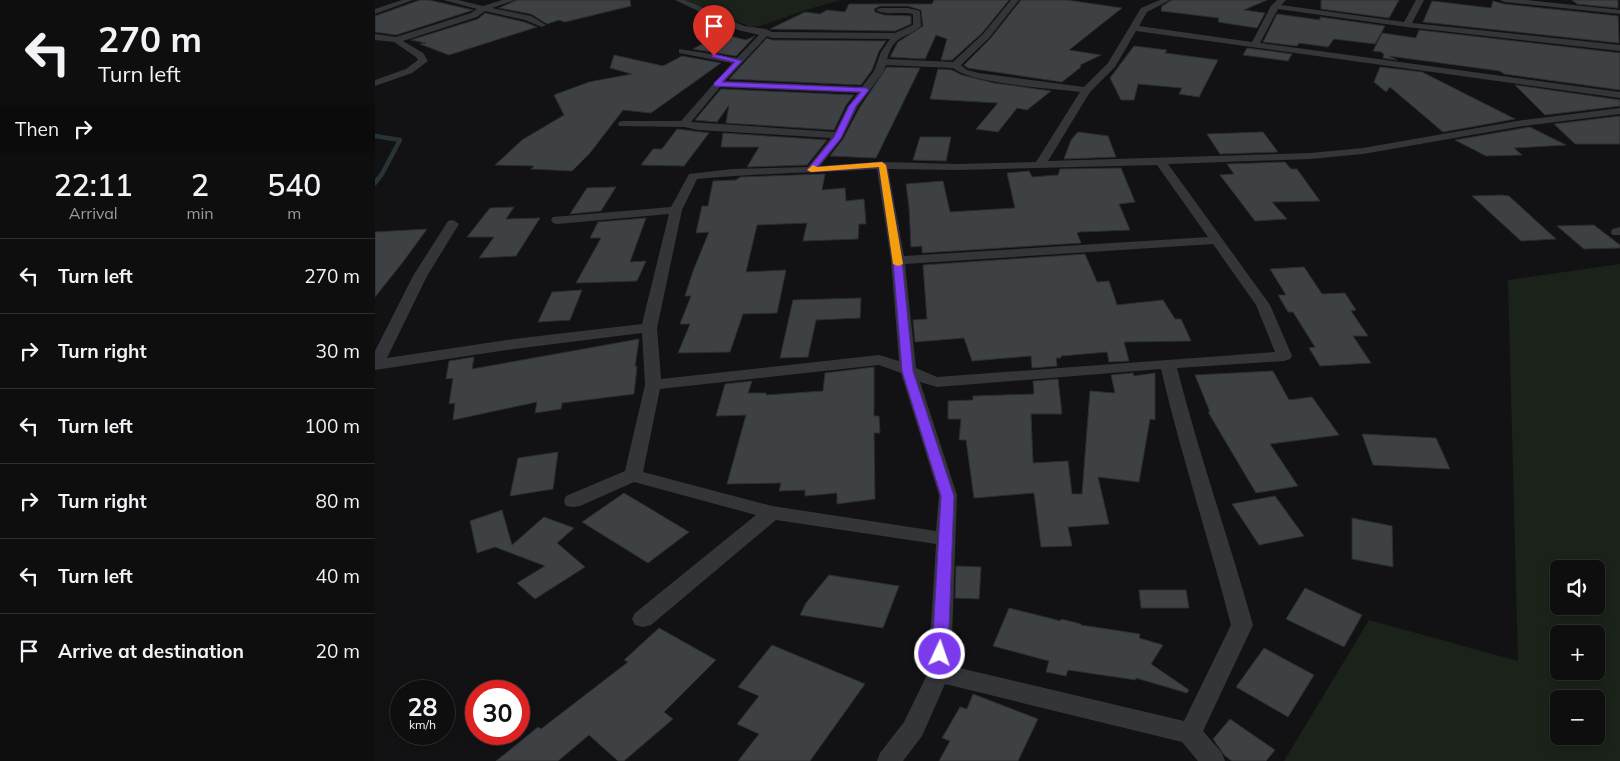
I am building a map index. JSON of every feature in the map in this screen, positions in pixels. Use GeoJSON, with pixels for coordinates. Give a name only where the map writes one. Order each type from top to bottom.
{"type":"FeatureCollection","features":[{"type":"Feature","properties":{"kind":"street"},"geometry":{"type":"LineString","coordinates":[[375,12],[409,0]]}},
{"type":"Feature","properties":{"kind":"street"},"geometry":{"type":"LineString","coordinates":[[447,0],[528,18],[542,25]]}},
{"type":"Feature","properties":{"kind":"street"},"geometry":{"type":"LineString","coordinates":[[396,40],[474,15],[483,8],[511,0]]}},
{"type":"Feature","properties":{"kind":"street"},"geometry":{"type":"LineString","coordinates":[[679,0],[741,28],[773,35],[897,36]]}},
{"type":"Feature","properties":{"kind":"street"},"geometry":{"type":"LineString","coordinates":[[955,65],[986,36],[1015,0]]}},
{"type":"Feature","properties":{"kind":"street"},"geometry":{"type":"LineString","coordinates":[[1040,165],[1086,90],[1112,65],[1143,10],[1166,0]]}},
{"type":"Feature","properties":{"kind":"street"},"geometry":{"type":"LineString","coordinates":[[1255,44],[1275,6],[1282,0]]}},
{"type":"Feature","properties":{"kind":"street"},"geometry":{"type":"LineString","coordinates":[[1407,25],[1420,0]]}},
{"type":"Feature","properties":{"kind":"street"},"geometry":{"type":"LineString","coordinates":[[1504,0],[1564,3],[1620,12]]}},
{"type":"Feature","properties":{"kind":"street"},"geometry":{"type":"LineString","coordinates":[[1275,6],[1407,25],[1620,48]]}},
{"type":"Feature","properties":{"kind":"street"},"geometry":{"type":"LineString","coordinates":[[811,170],[837,138],[853,106],[879,71],[885,52],[897,36],[917,26],[917,13],[908,10],[880,10]]}},
{"type":"Feature","properties":{"kind":"street"},"geometry":{"type":"LineString","coordinates":[[1134,28],[1620,95]]}},
{"type":"Feature","properties":{"kind":"street"},"geometry":{"type":"LineString","coordinates":[[684,124],[717,84],[766,32]]}},
{"type":"Feature","properties":{"kind":"street"},"geometry":{"type":"LineString","coordinates":[[375,37],[396,40],[420,55],[423,61],[409,71],[375,83]]}},
{"type":"Feature","properties":{"kind":"street"},"geometry":{"type":"LineString","coordinates":[[682,51],[739,61]]}},
{"type":"Feature","properties":{"kind":"street"},"geometry":{"type":"LineString","coordinates":[[882,62],[955,65],[964,72],[979,76],[1086,90]]}},
{"type":"Feature","properties":{"kind":"street"},"geometry":{"type":"LineString","coordinates":[[717,84],[866,90]]}},
{"type":"Feature","properties":{"kind":"street"},"geometry":{"type":"LineString","coordinates":[[633,475],[653,385],[649,328],[676,210],[693,176],[732,172],[811,170],[882,165],[958,167],[1310,156],[1363,151],[1523,123],[1620,111]]}},
{"type":"Feature","properties":{"kind":"street"},"geometry":{"type":"LineString","coordinates":[[623,124],[684,124],[699,127],[838,135]]}},
{"type":"Feature","properties":{"kind":"street"},"geometry":{"type":"LineString","coordinates":[[653,385],[879,360],[895,363],[921,378],[937,382],[1285,356],[1263,305],[1161,162]]}},
{"type":"Feature","properties":{"kind":"street"},"geometry":{"type":"LineString","coordinates":[[882,165],[898,260],[908,371],[948,496],[939,673],[913,729],[889,761]]}},
{"type":"Feature","properties":{"kind":"street"},"geometry":{"type":"LineString","coordinates":[[557,220],[676,210]]}},
{"type":"Feature","properties":{"kind":"street"},"geometry":{"type":"LineString","coordinates":[[376,365],[420,276],[453,224]]}},
{"type":"Feature","properties":{"kind":"street"},"geometry":{"type":"LineString","coordinates":[[898,260],[1215,240]]}},
{"type":"Feature","properties":{"kind":"street"},"geometry":{"type":"LineString","coordinates":[[376,365],[514,344],[649,328]]}},
{"type":"Feature","properties":{"kind":"street"},"geometry":{"type":"LineString","coordinates":[[1168,364],[1180,414],[1220,544],[1242,625],[1190,734]]}},
{"type":"Feature","properties":{"kind":"street"},"geometry":{"type":"LineString","coordinates":[[573,501],[633,475],[772,513],[946,539]]}},
{"type":"Feature","properties":{"kind":"street"},"geometry":{"type":"LineString","coordinates":[[643,619],[772,513]]}},
{"type":"Feature","properties":{"kind":"street"},"geometry":{"type":"LineString","coordinates":[[939,673],[1190,734],[1213,761]]}},
{"type":"Feature","properties":{"kind":"shaded area"},"geometry":{"type":"Polygon","coordinates":[[[686,0],[841,0],[760,26],[751,27],[686,0]]]}},
{"type":"Feature","properties":{"kind":"shaded area"},"geometry":{"type":"Polygon","coordinates":[[[1620,264],[1620,761],[1284,761],[1369,620],[1518,661],[1508,280],[1620,264]]]}},
{"type":"Feature","properties":{"kind":"building"},"geometry":{"type":"Polygon","coordinates":[[[420,0],[429,0],[473,10],[396,35],[375,32],[375,16],[420,0]]]}},
{"type":"Feature","properties":{"kind":"building"},"geometry":{"type":"Polygon","coordinates":[[[517,0],[630,0],[631,6],[565,22],[559,20],[547,24],[531,14],[499,8],[517,0]]]}},
{"type":"Feature","properties":{"kind":"building"},"geometry":{"type":"Polygon","coordinates":[[[934,0],[1009,0],[982,33],[952,60],[941,60],[947,39],[936,35],[925,59],[890,57],[898,42],[923,26],[921,10],[908,6],[880,6],[874,9],[875,12],[884,15],[911,16],[911,24],[895,31],[770,29],[805,12],[820,14],[827,10],[845,12],[849,4],[932,4],[934,0]]]}},
{"type":"Feature","properties":{"kind":"building"},"geometry":{"type":"Polygon","coordinates":[[[1021,0],[1067,0],[1122,8],[1069,50],[1101,55],[1080,65],[1081,67],[1062,82],[968,68],[964,65],[990,39],[1021,0]]]}},
{"type":"Feature","properties":{"kind":"building"},"geometry":{"type":"Polygon","coordinates":[[[1172,0],[1267,0],[1244,10],[1265,13],[1257,28],[1218,22],[1219,18],[1161,11],[1162,6],[1172,0]]]}},
{"type":"Feature","properties":{"kind":"building"},"geometry":{"type":"Polygon","coordinates":[[[1321,0],[1399,0],[1389,18],[1321,9],[1321,0]]]}},
{"type":"Feature","properties":{"kind":"building"},"geometry":{"type":"Polygon","coordinates":[[[1572,0],[1618,0],[1618,8],[1577,4],[1572,0]]]}},
{"type":"Feature","properties":{"kind":"building"},"geometry":{"type":"Polygon","coordinates":[[[1432,1],[1491,8],[1493,1],[1504,4],[1618,16],[1619,43],[1423,22],[1432,1]]]}},
{"type":"Feature","properties":{"kind":"building"},"geometry":{"type":"Polygon","coordinates":[[[485,13],[537,27],[449,55],[420,44],[426,43],[411,40],[478,19],[485,13]]]}},
{"type":"Feature","properties":{"kind":"building"},"geometry":{"type":"Polygon","coordinates":[[[1277,14],[1320,20],[1320,17],[1385,26],[1375,44],[1334,39],[1328,47],[1299,43],[1297,46],[1263,42],[1277,14]]]}},
{"type":"Feature","properties":{"kind":"building"},"geometry":{"type":"Polygon","coordinates":[[[1419,30],[1620,53],[1620,90],[1389,56],[1397,60],[1383,58],[1384,54],[1382,52],[1373,51],[1382,33],[1416,38],[1419,30]]]}},
{"type":"Feature","properties":{"kind":"building"},"geometry":{"type":"Polygon","coordinates":[[[726,35],[746,40],[755,36],[736,56],[693,49],[712,39],[726,35]]]}},
{"type":"Feature","properties":{"kind":"building"},"geometry":{"type":"Polygon","coordinates":[[[767,38],[772,40],[886,41],[879,51],[872,70],[861,85],[729,79],[767,38]]]}},
{"type":"Feature","properties":{"kind":"building"},"geometry":{"type":"Polygon","coordinates":[[[1134,46],[1167,50],[1165,53],[1218,60],[1199,97],[1179,94],[1182,88],[1138,84],[1134,100],[1121,100],[1110,78],[1134,46]]]}},
{"type":"Feature","properties":{"kind":"building"},"geometry":{"type":"Polygon","coordinates":[[[1247,48],[1292,54],[1288,61],[1243,55],[1247,48]]]}},
{"type":"Feature","properties":{"kind":"building"},"geometry":{"type":"Polygon","coordinates":[[[614,55],[663,66],[682,56],[721,63],[651,113],[623,110],[590,153],[572,171],[531,169],[534,166],[495,165],[522,140],[564,115],[554,95],[589,82],[632,74],[610,68],[614,55]]]}},
{"type":"Feature","properties":{"kind":"building"},"geometry":{"type":"Polygon","coordinates":[[[887,67],[920,68],[876,158],[830,156],[843,139],[860,107],[887,67]]]}},
{"type":"Feature","properties":{"kind":"building"},"geometry":{"type":"Polygon","coordinates":[[[1380,67],[1422,72],[1515,119],[1443,132],[1390,87],[1386,92],[1374,82],[1380,67]]]}},
{"type":"Feature","properties":{"kind":"building"},"geometry":{"type":"Polygon","coordinates":[[[938,69],[952,70],[962,75],[994,83],[1051,91],[1027,110],[1017,108],[998,132],[976,129],[998,103],[930,99],[938,69]]]}},
{"type":"Feature","properties":{"kind":"building"},"geometry":{"type":"Polygon","coordinates":[[[1515,85],[1620,100],[1620,106],[1545,115],[1515,85]]]}},
{"type":"Feature","properties":{"kind":"building"},"geometry":{"type":"Polygon","coordinates":[[[721,89],[854,95],[846,105],[834,130],[726,123],[729,105],[717,122],[695,120],[721,89]]]}},
{"type":"Feature","properties":{"kind":"building"},"geometry":{"type":"Polygon","coordinates":[[[1620,116],[1620,144],[1575,144],[1554,124],[1620,116]]]}},
{"type":"Feature","properties":{"kind":"building"},"geometry":{"type":"Polygon","coordinates":[[[1530,127],[1566,145],[1514,148],[1522,155],[1486,156],[1455,140],[1530,127]]]}},
{"type":"Feature","properties":{"kind":"building"},"geometry":{"type":"Polygon","coordinates":[[[677,129],[709,133],[684,166],[641,165],[653,149],[662,149],[677,129]]]}},
{"type":"Feature","properties":{"kind":"building"},"geometry":{"type":"Polygon","coordinates":[[[1078,132],[1108,136],[1116,157],[1064,159],[1071,140],[1078,132]]]}},
{"type":"Feature","properties":{"kind":"building"},"geometry":{"type":"Polygon","coordinates":[[[1263,132],[1278,152],[1220,154],[1207,134],[1263,132]]]}},
{"type":"Feature","properties":{"kind":"building"},"geometry":{"type":"Polygon","coordinates":[[[723,133],[827,140],[807,165],[747,167],[759,147],[721,147],[723,133]]]}},
{"type":"Feature","properties":{"kind":"building"},"geometry":{"type":"Polygon","coordinates":[[[920,137],[951,137],[946,161],[913,160],[920,137]]]}},
{"type":"Feature","properties":{"kind":"building"},"geometry":{"type":"Polygon","coordinates":[[[1285,162],[1291,169],[1297,169],[1320,201],[1272,202],[1287,219],[1255,221],[1220,175],[1234,174],[1227,164],[1285,162]]]}},
{"type":"Feature","properties":{"kind":"building"},"geometry":{"type":"Polygon","coordinates":[[[1121,168],[1135,202],[1119,204],[1130,230],[1080,232],[1077,233],[1081,243],[922,253],[922,246],[911,247],[906,184],[943,181],[950,212],[1015,208],[1007,173],[1029,171],[1032,177],[1058,175],[1060,169],[1121,168]]]}},
{"type":"Feature","properties":{"kind":"building"},"geometry":{"type":"Polygon","coordinates":[[[825,174],[822,190],[845,188],[846,201],[864,199],[866,224],[859,224],[858,239],[803,241],[807,223],[757,225],[746,272],[786,270],[777,313],[743,314],[730,352],[678,353],[690,324],[680,324],[691,296],[685,296],[709,232],[696,233],[702,206],[708,206],[713,181],[736,180],[740,177],[825,174]]]}},
{"type":"Feature","properties":{"kind":"building"},"geometry":{"type":"Polygon","coordinates":[[[616,187],[601,211],[570,214],[587,188],[616,187]]]}},
{"type":"Feature","properties":{"kind":"building"},"geometry":{"type":"Polygon","coordinates":[[[1472,196],[1509,196],[1556,239],[1521,241],[1472,196]]]}},
{"type":"Feature","properties":{"kind":"building"},"geometry":{"type":"Polygon","coordinates":[[[514,207],[506,219],[540,218],[516,256],[479,258],[494,237],[467,237],[490,208],[514,207]]]}},
{"type":"Feature","properties":{"kind":"building"},"geometry":{"type":"Polygon","coordinates":[[[646,218],[630,262],[646,261],[637,281],[576,283],[601,238],[590,238],[598,222],[646,218]]]}},
{"type":"Feature","properties":{"kind":"building"},"geometry":{"type":"Polygon","coordinates":[[[1594,225],[1620,245],[1620,248],[1584,249],[1557,226],[1594,225]]]}},
{"type":"Feature","properties":{"kind":"building"},"geometry":{"type":"Polygon","coordinates":[[[427,229],[403,262],[375,297],[375,232],[427,229]]]}},
{"type":"Feature","properties":{"kind":"building"},"geometry":{"type":"Polygon","coordinates":[[[1085,254],[1097,282],[1109,281],[1117,305],[1163,300],[1175,319],[1181,319],[1191,341],[1124,342],[1129,361],[1109,362],[1107,352],[1061,356],[1061,358],[1056,358],[1057,366],[1032,368],[1031,356],[972,361],[964,338],[915,342],[913,320],[927,319],[923,265],[1085,254]]]}},
{"type":"Feature","properties":{"kind":"building"},"geometry":{"type":"Polygon","coordinates":[[[1304,267],[1322,294],[1345,293],[1356,310],[1351,311],[1368,336],[1353,336],[1371,363],[1320,366],[1309,348],[1315,347],[1293,312],[1288,312],[1278,295],[1286,295],[1270,269],[1304,267]]]}},
{"type":"Feature","properties":{"kind":"building"},"geometry":{"type":"Polygon","coordinates":[[[582,290],[570,320],[538,322],[552,292],[582,290]]]}},
{"type":"Feature","properties":{"kind":"building"},"geometry":{"type":"Polygon","coordinates":[[[861,298],[860,318],[816,320],[808,357],[780,358],[793,300],[861,298]]]}},
{"type":"Feature","properties":{"kind":"building"},"geometry":{"type":"Polygon","coordinates":[[[639,339],[634,394],[562,403],[561,409],[535,413],[537,402],[453,420],[455,403],[449,404],[453,378],[446,379],[449,361],[474,357],[472,369],[639,339]]]}},
{"type":"Feature","properties":{"kind":"building"},"geometry":{"type":"Polygon","coordinates":[[[874,367],[874,416],[879,416],[880,433],[874,433],[875,499],[837,504],[837,493],[805,496],[805,490],[779,491],[781,483],[727,484],[746,415],[716,416],[725,384],[752,381],[748,393],[766,393],[766,395],[823,391],[825,373],[874,367]]]}},
{"type":"Feature","properties":{"kind":"building"},"geometry":{"type":"Polygon","coordinates":[[[1273,371],[1289,400],[1312,397],[1339,435],[1270,444],[1298,486],[1256,493],[1208,412],[1210,412],[1195,375],[1273,371]]]}},
{"type":"Feature","properties":{"kind":"building"},"geometry":{"type":"Polygon","coordinates":[[[1133,373],[1134,376],[1155,373],[1155,420],[1150,419],[1139,482],[1098,477],[1109,524],[1068,527],[1072,546],[1041,547],[1034,493],[974,498],[966,440],[959,440],[961,419],[948,419],[948,401],[973,400],[973,396],[1034,394],[1033,381],[1058,379],[1062,414],[1031,414],[1033,463],[1068,461],[1072,494],[1082,494],[1090,391],[1115,393],[1111,375],[1133,373]]]}},
{"type":"Feature","properties":{"kind":"building"},"geometry":{"type":"Polygon","coordinates":[[[1362,434],[1436,438],[1450,469],[1373,465],[1362,434]]]}},
{"type":"Feature","properties":{"kind":"building"},"geometry":{"type":"Polygon","coordinates":[[[558,452],[553,489],[510,496],[518,458],[558,452]]]}},
{"type":"Feature","properties":{"kind":"building"},"geometry":{"type":"Polygon","coordinates":[[[624,493],[689,532],[648,563],[582,522],[624,493]]]}},
{"type":"Feature","properties":{"kind":"building"},"geometry":{"type":"Polygon","coordinates":[[[1275,496],[1304,536],[1259,545],[1232,504],[1275,496]]]}},
{"type":"Feature","properties":{"kind":"building"},"geometry":{"type":"Polygon","coordinates":[[[502,510],[512,545],[544,517],[574,528],[557,543],[585,567],[535,599],[517,583],[545,566],[495,547],[477,553],[470,521],[502,510]]]}},
{"type":"Feature","properties":{"kind":"building"},"geometry":{"type":"Polygon","coordinates":[[[1352,518],[1392,526],[1393,567],[1352,559],[1352,518]]]}},
{"type":"Feature","properties":{"kind":"building"},"geometry":{"type":"Polygon","coordinates":[[[956,566],[981,567],[979,599],[955,598],[956,566]]]}},
{"type":"Feature","properties":{"kind":"building"},"geometry":{"type":"Polygon","coordinates":[[[829,575],[899,586],[883,628],[800,615],[806,603],[829,575]]]}},
{"type":"Feature","properties":{"kind":"building"},"geometry":{"type":"Polygon","coordinates":[[[1305,588],[1362,615],[1344,647],[1286,619],[1305,588]]]}},
{"type":"Feature","properties":{"kind":"building"},"geometry":{"type":"Polygon","coordinates":[[[1139,590],[1186,590],[1189,608],[1141,608],[1139,590]]]}},
{"type":"Feature","properties":{"kind":"building"},"geometry":{"type":"Polygon","coordinates":[[[1009,608],[1081,625],[1140,634],[1139,638],[1163,645],[1151,664],[1189,690],[1187,693],[1136,678],[1136,680],[1068,670],[1066,676],[1046,672],[1049,661],[993,646],[1009,608]]]}},
{"type":"Feature","properties":{"kind":"building"},"geometry":{"type":"Polygon","coordinates":[[[659,628],[716,660],[664,712],[673,719],[624,761],[618,761],[589,735],[558,761],[496,761],[516,745],[530,745],[530,733],[538,727],[541,729],[628,662],[624,660],[659,628]]]}},
{"type":"Feature","properties":{"kind":"building"},"geometry":{"type":"Polygon","coordinates":[[[772,645],[865,684],[810,761],[738,761],[759,734],[737,724],[759,696],[738,687],[772,645]]]}},
{"type":"Feature","properties":{"kind":"building"},"geometry":{"type":"Polygon","coordinates":[[[1264,648],[1314,675],[1288,717],[1236,687],[1264,648]]]}},
{"type":"Feature","properties":{"kind":"building"},"geometry":{"type":"Polygon","coordinates":[[[973,694],[1038,719],[1018,761],[939,761],[950,741],[942,738],[960,707],[967,709],[973,694]]]}},
{"type":"Feature","properties":{"kind":"building"},"geometry":{"type":"Polygon","coordinates":[[[1230,719],[1275,750],[1266,761],[1232,761],[1225,756],[1213,739],[1230,719]]]}},
{"type":"Feature","properties":{"kind":"waterway"},"geometry":{"type":"LineString","coordinates":[[375,136],[400,140],[382,174],[375,183]]}},
{"type":"Feature","properties":{"kind":"slow traffic"},"geometry":{"type":"LineString","coordinates":[[813,167],[811,170],[882,165],[898,264]]}},
{"type":"Feature","properties":{"kind":"route"},"geometry":{"type":"LineString","coordinates":[[714,56],[739,61],[717,84],[826,90],[866,90],[853,106],[837,138],[811,170],[882,165],[898,260],[908,371],[948,496],[940,654]]}}]}
